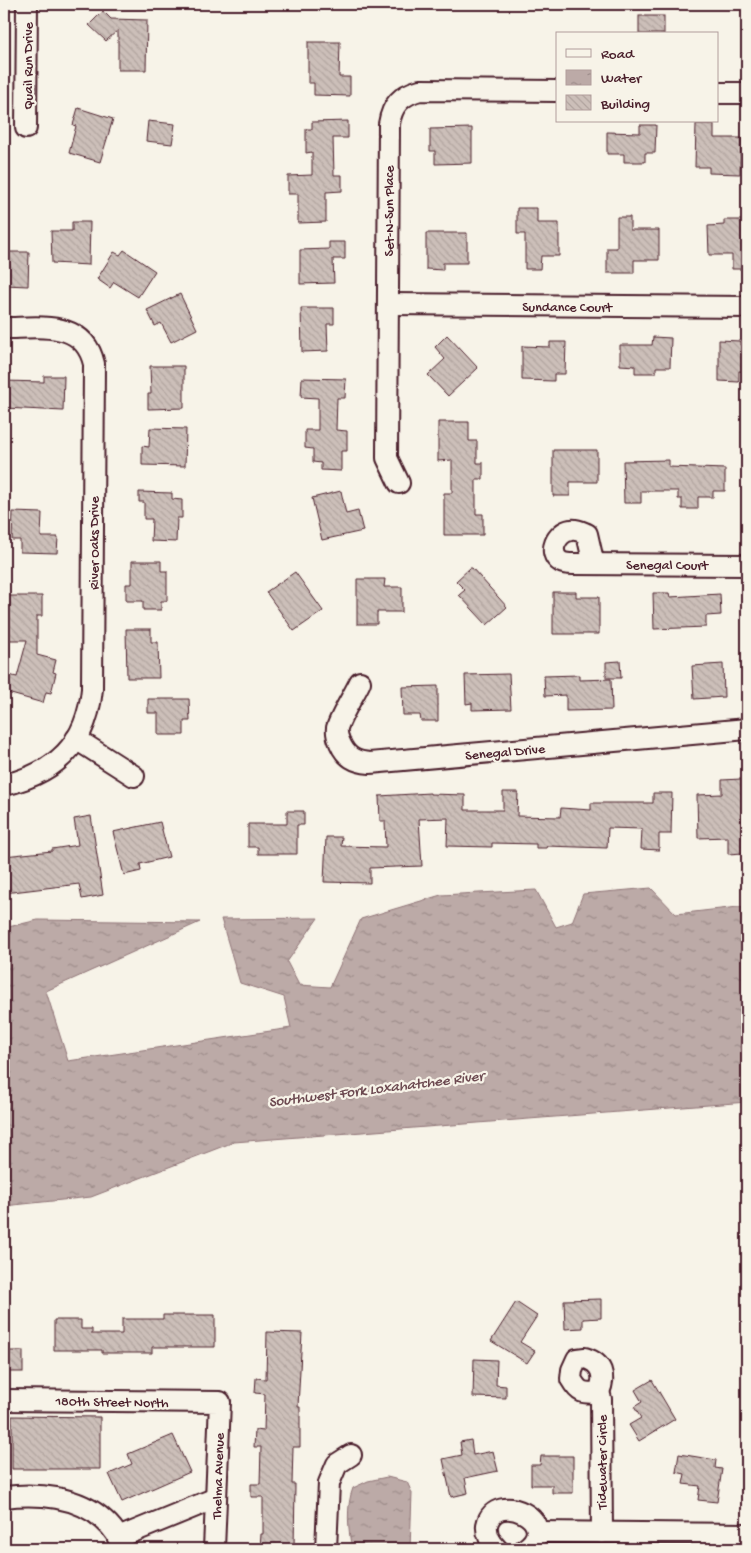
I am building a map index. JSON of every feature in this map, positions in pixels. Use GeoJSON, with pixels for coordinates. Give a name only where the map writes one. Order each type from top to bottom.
{"type":"FeatureCollection","features":[{"type":"Feature","properties":{"kind":"street","name":"Quail Run Drive"},"geometry":{"type":"LineString","coordinates":[[26,128],[27,4]]}},
{"type":"Feature","properties":{"kind":"street","name":"Set-N-Sun Place"},"geometry":{"type":"LineString","coordinates":[[399,483],[387,458],[390,114],[394,105],[401,98],[420,90],[556,91]]}},
{"type":"Feature","properties":{"kind":"street"},"geometry":{"type":"LineString","coordinates":[[718,93],[747,93]]}},
{"type":"Feature","properties":{"kind":"street","name":"Sundance Court"},"geometry":{"type":"LineString","coordinates":[[388,304],[747,307]]}},
{"type":"Feature","properties":{"kind":"street","name":"River Oaks Drive"},"geometry":{"type":"LineString","coordinates":[[4,328],[55,328],[73,333],[87,346],[94,364],[92,689],[88,715],[76,739],[66,753],[49,768],[20,781],[4,785]]}},
{"type":"Feature","properties":{"kind":"street","name":"Senegal Court"},"geometry":{"type":"LineString","coordinates":[[587,564],[747,565]]}},
{"type":"Feature","properties":{"kind":"street","name":"Senegal Drive"},"geometry":{"type":"LineString","coordinates":[[360,682],[338,727],[337,736],[344,753],[360,763],[747,729]]}},
{"type":"Feature","properties":{"kind":"street"},"geometry":{"type":"LineString","coordinates":[[76,739],[134,776]]}},
{"type":"Feature","properties":{"kind":"street","name":"Tidewater Circle"},"geometry":{"type":"LineString","coordinates":[[599,1392],[601,1400],[602,1533]]}},
{"type":"Feature","properties":{"kind":"street","name":"180th Street North"},"geometry":{"type":"LineString","coordinates":[[4,1400],[220,1402]]}},
{"type":"Feature","properties":{"kind":"street","name":"Thelma Avenue"},"geometry":{"type":"LineString","coordinates":[[214,1549],[220,1402]]}},
{"type":"Feature","properties":{"kind":"street"},"geometry":{"type":"LineString","coordinates":[[326,1549],[329,1484],[337,1464],[351,1455]]}},
{"type":"Feature","properties":{"kind":"street"},"geometry":{"type":"LineString","coordinates":[[4,1497],[49,1497],[74,1502],[96,1512],[114,1528],[120,1543],[216,1498]]}},
{"type":"Feature","properties":{"kind":"street"},"geometry":{"type":"LineString","coordinates":[[497,1549],[489,1537],[487,1526],[491,1518],[499,1511],[508,1509],[522,1511],[534,1522],[537,1532],[532,1543],[525,1549]]}},
{"type":"Feature","properties":{"kind":"street"},"geometry":{"type":"LineString","coordinates":[[537,1532],[747,1534]]}},
{"type":"Feature","properties":{"kind":"water","name":"Southwest Fork Loxahatchee River"},"geometry":{"type":"Polygon","coordinates":[[[651,888],[676,914],[747,906],[747,1102],[234,1142],[91,1197],[4,1206],[4,928],[38,920],[200,922],[46,991],[68,1061],[291,1028],[284,997],[240,983],[221,919],[318,918],[287,962],[299,985],[330,987],[361,919],[441,895],[536,890],[556,927],[572,922],[583,894],[651,888]]]}},
{"type":"Feature","properties":{"kind":"water"},"geometry":{"type":"Polygon","coordinates":[[[387,1477],[407,1482],[412,1493],[410,1549],[352,1549],[348,1518],[349,1502],[353,1488],[368,1481],[387,1477]]]}},
{"type":"Feature","properties":{"kind":"building"},"geometry":{"type":"Polygon","coordinates":[[[103,11],[111,19],[147,20],[146,70],[118,70],[118,30],[106,41],[89,25],[103,11]]]}},
{"type":"Feature","properties":{"kind":"building"},"geometry":{"type":"Polygon","coordinates":[[[639,16],[664,16],[664,32],[639,32],[639,16]]]}},
{"type":"Feature","properties":{"kind":"building"},"geometry":{"type":"Polygon","coordinates":[[[308,42],[340,42],[339,77],[350,77],[350,96],[314,95],[314,83],[308,83],[308,42]]]}},
{"type":"Feature","properties":{"kind":"building"},"geometry":{"type":"Polygon","coordinates":[[[78,108],[113,119],[100,162],[69,153],[76,126],[73,125],[78,108]]]}},
{"type":"Feature","properties":{"kind":"building"},"geometry":{"type":"Polygon","coordinates":[[[148,121],[175,124],[172,144],[146,141],[148,121]]]}},
{"type":"Feature","properties":{"kind":"building"},"geometry":{"type":"Polygon","coordinates":[[[348,121],[348,138],[333,138],[334,175],[342,175],[342,191],[326,192],[326,222],[298,223],[298,194],[288,194],[288,176],[312,175],[312,152],[306,153],[306,129],[312,129],[312,122],[348,121]]]}},
{"type":"Feature","properties":{"kind":"building"},"geometry":{"type":"Polygon","coordinates":[[[696,124],[714,124],[714,138],[741,138],[740,174],[709,173],[709,167],[695,167],[696,124]]]}},
{"type":"Feature","properties":{"kind":"building"},"geometry":{"type":"Polygon","coordinates":[[[640,125],[656,125],[655,153],[645,153],[645,162],[624,162],[624,154],[607,154],[607,132],[640,133],[640,125]]]}},
{"type":"Feature","properties":{"kind":"building"},"geometry":{"type":"Polygon","coordinates":[[[472,128],[472,163],[435,164],[435,151],[430,151],[430,129],[472,128]]]}},
{"type":"Feature","properties":{"kind":"building"},"geometry":{"type":"Polygon","coordinates":[[[517,208],[537,208],[537,223],[559,223],[559,256],[541,256],[540,269],[525,269],[525,234],[517,234],[517,208]]]}},
{"type":"Feature","properties":{"kind":"building"},"geometry":{"type":"Polygon","coordinates":[[[617,217],[630,217],[630,230],[659,230],[659,260],[634,260],[634,273],[607,273],[607,248],[617,248],[617,217]]]}},
{"type":"Feature","properties":{"kind":"building"},"geometry":{"type":"Polygon","coordinates":[[[724,220],[746,220],[747,269],[732,269],[732,255],[709,255],[708,226],[724,225],[724,220]]]}},
{"type":"Feature","properties":{"kind":"building"},"geometry":{"type":"Polygon","coordinates":[[[72,222],[90,222],[89,265],[52,263],[51,231],[72,231],[72,222]]]}},
{"type":"Feature","properties":{"kind":"building"},"geometry":{"type":"Polygon","coordinates":[[[426,233],[467,233],[467,263],[443,263],[443,270],[426,269],[426,233]]]}},
{"type":"Feature","properties":{"kind":"building"},"geometry":{"type":"Polygon","coordinates":[[[329,242],[345,242],[345,259],[333,259],[334,283],[300,284],[300,250],[329,249],[329,242]]]}},
{"type":"Feature","properties":{"kind":"building"},"geometry":{"type":"Polygon","coordinates":[[[124,250],[155,271],[138,297],[114,282],[110,288],[97,279],[114,252],[120,255],[124,250]]]}},
{"type":"Feature","properties":{"kind":"building"},"geometry":{"type":"Polygon","coordinates":[[[4,252],[29,252],[28,286],[4,285],[4,252]]]}},
{"type":"Feature","properties":{"kind":"building"},"geometry":{"type":"Polygon","coordinates":[[[180,294],[197,329],[171,342],[161,323],[155,326],[147,310],[180,294]]]}},
{"type":"Feature","properties":{"kind":"building"},"geometry":{"type":"Polygon","coordinates":[[[301,308],[334,308],[334,324],[327,324],[328,351],[302,352],[301,308]]]}},
{"type":"Feature","properties":{"kind":"building"},"geometry":{"type":"Polygon","coordinates":[[[447,335],[478,368],[448,396],[428,375],[445,359],[435,347],[447,335]]]}},
{"type":"Feature","properties":{"kind":"building"},"geometry":{"type":"Polygon","coordinates":[[[653,337],[671,338],[670,367],[656,367],[656,373],[635,373],[635,366],[620,365],[620,345],[652,345],[653,337]]]}},
{"type":"Feature","properties":{"kind":"building"},"geometry":{"type":"Polygon","coordinates":[[[719,340],[740,341],[740,345],[747,345],[747,372],[739,371],[739,382],[719,381],[719,340]]]}},
{"type":"Feature","properties":{"kind":"building"},"geometry":{"type":"Polygon","coordinates":[[[550,342],[566,342],[565,374],[554,374],[554,381],[522,380],[522,346],[550,347],[550,342]]]}},
{"type":"Feature","properties":{"kind":"building"},"geometry":{"type":"Polygon","coordinates":[[[150,366],[184,366],[184,408],[148,409],[148,394],[151,394],[150,366]]]}},
{"type":"Feature","properties":{"kind":"building"},"geometry":{"type":"Polygon","coordinates":[[[44,376],[64,376],[63,411],[4,408],[4,381],[44,382],[44,376]]]}},
{"type":"Feature","properties":{"kind":"building"},"geometry":{"type":"Polygon","coordinates":[[[302,378],[346,379],[345,398],[337,398],[336,430],[347,431],[347,451],[341,451],[341,471],[321,470],[321,463],[313,462],[313,449],[305,448],[305,430],[318,430],[318,398],[301,397],[302,378]]]}},
{"type":"Feature","properties":{"kind":"building"},"geometry":{"type":"Polygon","coordinates":[[[438,422],[469,422],[469,441],[477,441],[477,463],[483,463],[483,479],[476,479],[476,514],[483,514],[483,535],[444,535],[444,493],[452,493],[452,460],[438,461],[438,422]]]}},
{"type":"Feature","properties":{"kind":"building"},"geometry":{"type":"Polygon","coordinates":[[[150,428],[186,429],[185,466],[142,465],[142,446],[149,447],[150,428]]]}},
{"type":"Feature","properties":{"kind":"building"},"geometry":{"type":"Polygon","coordinates":[[[553,450],[597,450],[597,482],[570,482],[570,496],[553,496],[553,450]]]}},
{"type":"Feature","properties":{"kind":"building"},"geometry":{"type":"Polygon","coordinates":[[[669,460],[669,467],[725,469],[725,491],[713,491],[713,497],[698,497],[698,509],[682,509],[682,499],[678,499],[678,491],[641,491],[641,503],[624,503],[623,461],[669,460]]]}},
{"type":"Feature","properties":{"kind":"building"},"geometry":{"type":"Polygon","coordinates":[[[341,491],[346,514],[358,511],[363,531],[322,540],[312,498],[341,491]]]}},
{"type":"Feature","properties":{"kind":"building"},"geometry":{"type":"Polygon","coordinates":[[[139,492],[172,493],[172,499],[182,500],[182,518],[177,518],[176,542],[151,541],[152,519],[144,519],[144,502],[139,502],[139,492]]]}},
{"type":"Feature","properties":{"kind":"building"},"geometry":{"type":"Polygon","coordinates":[[[13,512],[42,513],[41,537],[58,537],[57,553],[20,552],[20,540],[12,540],[13,512]]]}},
{"type":"Feature","properties":{"kind":"building"},"geometry":{"type":"Polygon","coordinates":[[[132,561],[161,561],[161,571],[167,571],[167,601],[161,601],[161,610],[143,610],[143,601],[126,601],[126,584],[132,584],[132,561]]]}},
{"type":"Feature","properties":{"kind":"building"},"geometry":{"type":"Polygon","coordinates":[[[470,568],[507,607],[487,625],[459,595],[465,590],[456,581],[470,568]]]}},
{"type":"Feature","properties":{"kind":"building"},"geometry":{"type":"Polygon","coordinates":[[[295,572],[323,611],[294,631],[266,592],[295,572]]]}},
{"type":"Feature","properties":{"kind":"building"},"geometry":{"type":"Polygon","coordinates":[[[357,579],[385,579],[384,587],[402,587],[402,612],[377,612],[377,624],[357,624],[357,579]]]}},
{"type":"Feature","properties":{"kind":"building"},"geometry":{"type":"Polygon","coordinates":[[[553,592],[576,592],[576,597],[599,597],[599,634],[553,634],[553,592]]]}},
{"type":"Feature","properties":{"kind":"building"},"geometry":{"type":"Polygon","coordinates":[[[653,593],[669,593],[670,597],[720,594],[721,615],[706,616],[706,627],[654,629],[653,593]]]}},
{"type":"Feature","properties":{"kind":"building"},"geometry":{"type":"Polygon","coordinates":[[[4,596],[42,596],[42,616],[37,616],[37,655],[56,660],[53,672],[56,673],[51,693],[46,692],[43,703],[4,692],[4,674],[17,677],[27,640],[7,640],[7,615],[4,615],[4,596]]]}},
{"type":"Feature","properties":{"kind":"building"},"geometry":{"type":"Polygon","coordinates":[[[126,629],[151,629],[151,642],[158,642],[159,678],[127,678],[126,629]]]}},
{"type":"Feature","properties":{"kind":"building"},"geometry":{"type":"Polygon","coordinates":[[[620,661],[621,678],[606,678],[606,662],[620,661]]]}},
{"type":"Feature","properties":{"kind":"building"},"geometry":{"type":"Polygon","coordinates":[[[723,664],[724,697],[694,699],[692,666],[723,664]]]}},
{"type":"Feature","properties":{"kind":"building"},"geometry":{"type":"Polygon","coordinates":[[[509,674],[511,709],[472,710],[472,703],[466,704],[465,675],[509,674]]]}},
{"type":"Feature","properties":{"kind":"building"},"geometry":{"type":"Polygon","coordinates":[[[579,675],[579,680],[611,679],[612,710],[566,711],[566,695],[545,696],[544,676],[579,675]]]}},
{"type":"Feature","properties":{"kind":"building"},"geometry":{"type":"Polygon","coordinates":[[[438,686],[438,721],[421,721],[420,715],[403,715],[402,687],[438,686]]]}},
{"type":"Feature","properties":{"kind":"building"},"geometry":{"type":"Polygon","coordinates":[[[148,699],[189,699],[190,721],[184,721],[184,735],[158,735],[158,713],[148,713],[148,699]]]}},
{"type":"Feature","properties":{"kind":"building"},"geometry":{"type":"Polygon","coordinates":[[[741,779],[743,853],[728,854],[728,837],[698,838],[697,795],[722,794],[722,780],[741,779]]]}},
{"type":"Feature","properties":{"kind":"building"},"geometry":{"type":"Polygon","coordinates":[[[503,792],[518,792],[517,816],[560,817],[561,808],[591,810],[591,803],[653,803],[653,793],[672,793],[671,834],[659,834],[659,850],[641,849],[642,829],[608,828],[607,848],[547,846],[546,848],[536,848],[536,844],[492,843],[492,847],[447,846],[448,818],[419,819],[422,866],[370,868],[370,883],[324,882],[326,837],[342,837],[341,846],[386,847],[385,821],[380,821],[379,796],[430,793],[465,795],[465,810],[503,810],[503,792]]]}},
{"type":"Feature","properties":{"kind":"building"},"geometry":{"type":"Polygon","coordinates":[[[287,811],[304,811],[304,825],[297,825],[297,854],[258,854],[258,847],[248,847],[248,824],[287,824],[287,811]]]}},
{"type":"Feature","properties":{"kind":"building"},"geometry":{"type":"Polygon","coordinates":[[[91,816],[103,895],[82,899],[79,884],[4,893],[4,856],[52,851],[52,849],[78,845],[74,819],[91,816]]]}},
{"type":"Feature","properties":{"kind":"building"},"geometry":{"type":"Polygon","coordinates":[[[160,822],[169,857],[140,864],[141,871],[124,875],[113,832],[160,822]]]}},
{"type":"Feature","properties":{"kind":"building"},"geometry":{"type":"Polygon","coordinates":[[[601,1299],[601,1318],[583,1319],[583,1328],[565,1329],[564,1300],[601,1299]]]}},
{"type":"Feature","properties":{"kind":"building"},"geometry":{"type":"Polygon","coordinates":[[[516,1302],[537,1316],[520,1342],[535,1351],[527,1363],[491,1341],[516,1302]]]}},
{"type":"Feature","properties":{"kind":"building"},"geometry":{"type":"Polygon","coordinates":[[[163,1315],[215,1315],[215,1347],[152,1347],[152,1353],[102,1353],[102,1350],[54,1350],[54,1320],[81,1320],[81,1329],[92,1329],[92,1334],[122,1334],[122,1319],[163,1319],[163,1315]]]}},
{"type":"Feature","properties":{"kind":"building"},"geometry":{"type":"Polygon","coordinates":[[[267,1332],[302,1333],[298,1407],[300,1407],[300,1447],[293,1447],[292,1484],[295,1484],[294,1548],[286,1549],[260,1549],[261,1534],[263,1534],[263,1497],[251,1497],[251,1484],[260,1484],[261,1447],[254,1447],[255,1430],[264,1431],[265,1394],[255,1393],[256,1378],[266,1379],[267,1332]]]}},
{"type":"Feature","properties":{"kind":"building"},"geometry":{"type":"Polygon","coordinates":[[[6,1351],[23,1351],[23,1372],[6,1372],[6,1351]]]}},
{"type":"Feature","properties":{"kind":"building"},"geometry":{"type":"Polygon","coordinates":[[[474,1359],[497,1360],[496,1385],[506,1386],[506,1398],[473,1397],[474,1359]]]}},
{"type":"Feature","properties":{"kind":"building"},"geometry":{"type":"Polygon","coordinates":[[[652,1380],[675,1419],[639,1441],[629,1425],[641,1418],[634,1407],[642,1402],[635,1390],[652,1380]]]}},
{"type":"Feature","properties":{"kind":"building"},"geometry":{"type":"Polygon","coordinates":[[[12,1416],[100,1417],[100,1469],[12,1469],[12,1416]]]}},
{"type":"Feature","properties":{"kind":"building"},"geometry":{"type":"Polygon","coordinates":[[[173,1435],[190,1472],[122,1502],[109,1474],[132,1464],[128,1454],[173,1435]]]}},
{"type":"Feature","properties":{"kind":"building"},"geometry":{"type":"Polygon","coordinates":[[[471,1440],[473,1455],[493,1451],[498,1471],[465,1478],[468,1493],[451,1497],[443,1459],[462,1455],[460,1442],[471,1440]]]}},
{"type":"Feature","properties":{"kind":"building"},"geometry":{"type":"Polygon","coordinates":[[[679,1454],[716,1460],[715,1468],[722,1469],[717,1502],[698,1500],[700,1486],[683,1484],[685,1474],[676,1472],[679,1454]]]}},
{"type":"Feature","properties":{"kind":"building"},"geometry":{"type":"Polygon","coordinates":[[[541,1456],[573,1456],[573,1493],[552,1493],[552,1485],[531,1485],[531,1465],[540,1465],[541,1456]]]}}]}
